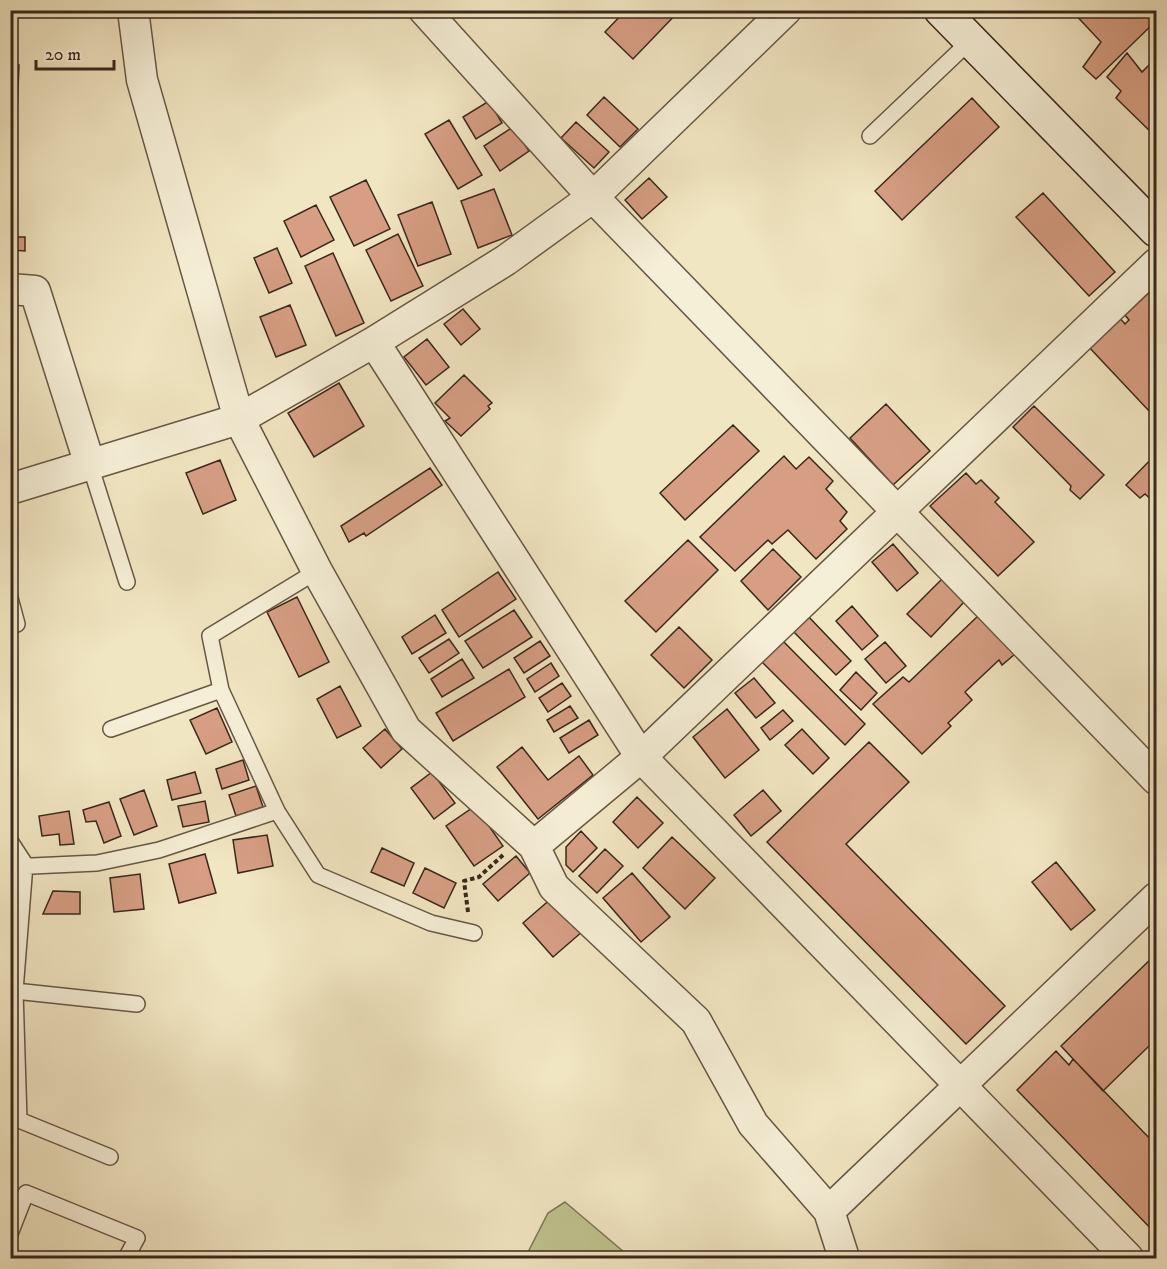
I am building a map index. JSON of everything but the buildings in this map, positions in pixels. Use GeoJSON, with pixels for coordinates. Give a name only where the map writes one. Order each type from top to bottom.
{"type":"FeatureCollection","features":[{"type":"Feature","properties":{"kind":"street"},"geometry":{"type":"LineString","coordinates":[[133,10],[142,80],[239,419],[317,571],[406,730],[529,841],[554,887],[696,1021],[753,1124],[829,1211],[843,1258]]}},
{"type":"Feature","properties":{"kind":"street"},"geometry":{"type":"LineString","coordinates":[[424,10],[593,197],[1156,779]]}},
{"type":"Feature","properties":{"kind":"street"},"geometry":{"type":"LineString","coordinates":[[10,489],[239,419],[374,342],[506,260],[593,197],[786,10]]}},
{"type":"Feature","properties":{"kind":"street"},"geometry":{"type":"LineString","coordinates":[[941,10],[1156,230]]}},
{"type":"Feature","properties":{"kind":"street"},"geometry":{"type":"LineString","coordinates":[[529,841],[641,757],[1156,264]]}},
{"type":"Feature","properties":{"kind":"street"},"geometry":{"type":"LineString","coordinates":[[10,289],[35,291],[90,465]]}},
{"type":"Feature","properties":{"kind":"street"},"geometry":{"type":"LineString","coordinates":[[374,342],[641,757],[1128,1258]]}},
{"type":"Feature","properties":{"kind":"street"},"geometry":{"type":"LineString","coordinates":[[829,1211],[1156,898]]}},
{"type":"Feature","properties":{"kind":"lane"},"geometry":{"type":"LineString","coordinates":[[870,136],[971,40]]}},
{"type":"Feature","properties":{"kind":"lane"},"geometry":{"type":"LineString","coordinates":[[90,465],[127,582]]}},
{"type":"Feature","properties":{"kind":"lane"},"geometry":{"type":"LineString","coordinates":[[317,571],[210,636],[221,690],[277,811],[318,875],[431,923],[473,932]]}},
{"type":"Feature","properties":{"kind":"lane"},"geometry":{"type":"LineString","coordinates":[[10,598],[17,624]]}},
{"type":"Feature","properties":{"kind":"lane"},"geometry":{"type":"LineString","coordinates":[[111,729],[221,690]]}},
{"type":"Feature","properties":{"kind":"lane"},"geometry":{"type":"LineString","coordinates":[[18,866],[97,863],[159,850],[277,811]]}},
{"type":"Feature","properties":{"kind":"lane"},"geometry":{"type":"LineString","coordinates":[[10,841],[18,866],[15,992],[19,1120],[110,1157]]}},
{"type":"Feature","properties":{"kind":"lane"},"geometry":{"type":"LineString","coordinates":[[15,992],[137,1004]]}},
{"type":"Feature","properties":{"kind":"lane"},"geometry":{"type":"LineString","coordinates":[[10,1234],[26,1193],[137,1238],[126,1258]]}},
{"type":"Feature","properties":{"kind":"path"},"geometry":{"type":"LineString","coordinates":[[473,932],[464,881],[478,877],[529,841]]}},
{"type":"Feature","properties":{"kind":"green space"},"geometry":{"type":"Polygon","coordinates":[[[565,1202],[631,1258],[525,1258],[548,1213],[565,1202]]]}}]}
